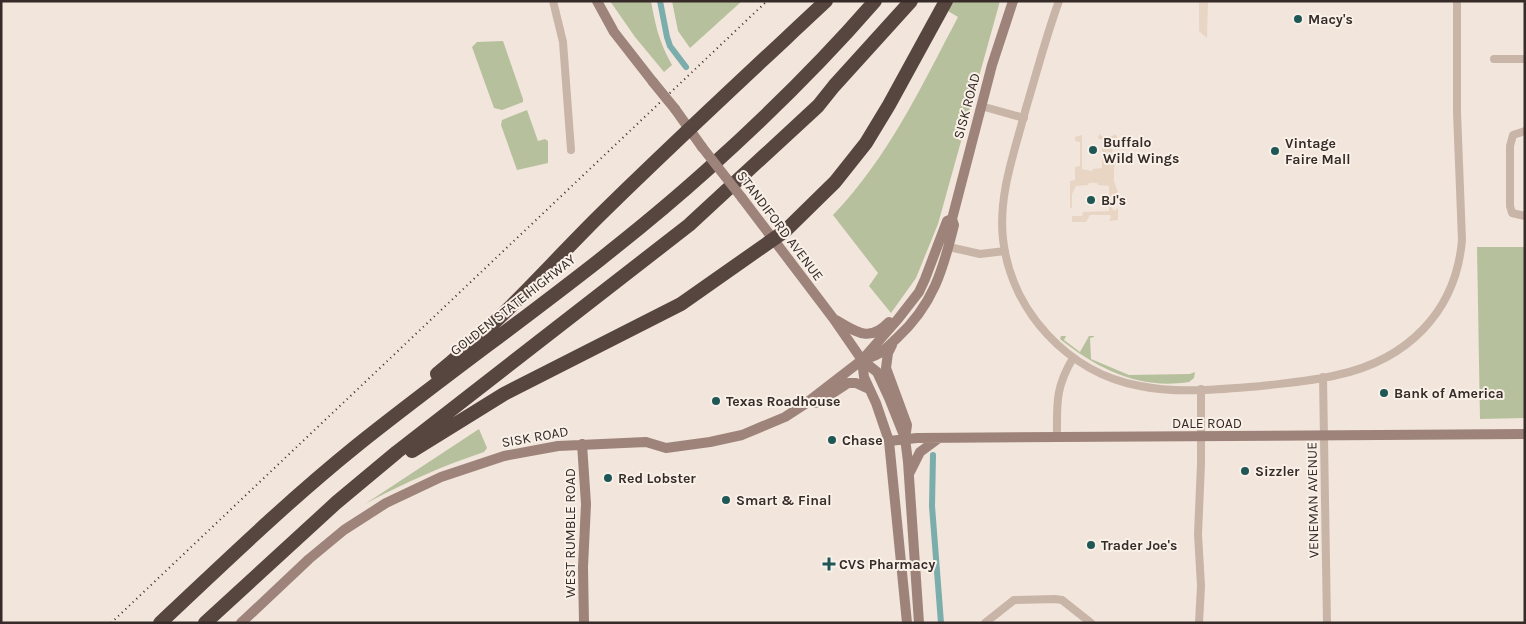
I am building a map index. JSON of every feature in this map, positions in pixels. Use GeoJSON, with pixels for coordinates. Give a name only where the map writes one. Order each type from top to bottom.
{"type":"FeatureCollection","features":[{"type":"Feature","properties":{"kind":"highway"},"geometry":{"type":"LineString","coordinates":[[296,497],[352,442],[442,370],[482,335],[689,128],[826,1]]}},
{"type":"Feature","properties":{"kind":"highway","name":"GOLDEN STATE HIGHWAY"},"geometry":{"type":"LineString","coordinates":[[160,623],[296,497],[355,447],[563,288],[706,171],[838,43],[875,1]]}},
{"type":"Feature","properties":{"kind":"highway"},"geometry":{"type":"LineString","coordinates":[[204,623],[337,502],[397,452],[689,225],[818,106],[911,1]]}},
{"type":"Feature","properties":{"kind":"highway"},"geometry":{"type":"LineString","coordinates":[[337,502],[484,405],[682,304],[786,231],[814,204],[852,162],[889,105],[946,1]]}},
{"type":"Feature","properties":{"kind":"main road","name":"STANDIFORD AVENUE"},"geometry":{"type":"LineString","coordinates":[[597,1],[614,32],[675,109],[833,318],[862,360],[877,372],[905,438],[919,623]]}},
{"type":"Feature","properties":{"kind":"main road","name":"SISK ROAD"},"geometry":{"type":"LineString","coordinates":[[862,360],[878,356],[914,321],[929,299],[939,278],[949,247],[954,225],[952,219],[981,106],[1013,1]]}},
{"type":"Feature","properties":{"kind":"main road","name":"SISK ROAD"},"geometry":{"type":"LineString","coordinates":[[241,623],[325,545],[359,520],[401,495],[441,477],[504,456],[542,448],[582,444],[646,442],[666,448],[710,442],[742,435],[785,417],[862,360],[898,319],[919,292],[932,263],[946,221],[952,219]]}},
{"type":"Feature","properties":{"kind":"main road"},"geometry":{"type":"LineString","coordinates":[[833,318],[860,334],[876,333],[903,306],[932,263]]}},
{"type":"Feature","properties":{"kind":"main road"},"geometry":{"type":"LineString","coordinates":[[894,340],[885,366],[907,425],[905,438]]}},
{"type":"Feature","properties":{"kind":"main road","name":"STANDIFORD AVENUE"},"geometry":{"type":"LineString","coordinates":[[862,360],[864,378],[876,403],[889,441],[907,623]]}},
{"type":"Feature","properties":{"kind":"main road"},"geometry":{"type":"LineString","coordinates":[[805,404],[819,402],[848,384],[856,383],[869,389]]}},
{"type":"Feature","properties":{"kind":"main road","name":"DALE ROAD"},"geometry":{"type":"LineString","coordinates":[[889,441],[905,438],[1525,434]]}},
{"type":"Feature","properties":{"kind":"main road"},"geometry":{"type":"LineString","coordinates":[[909,476],[920,452],[939,438]]}},
{"type":"Feature","properties":{"kind":"main road","name":"WEST RUMBLE ROAD"},"geometry":{"type":"LineString","coordinates":[[582,444],[586,504],[583,567],[584,623]]}},
{"type":"Feature","properties":{"kind":"street"},"geometry":{"type":"LineString","coordinates":[[553,1],[563,42],[571,150]]}},
{"type":"Feature","properties":{"kind":"street"},"geometry":{"type":"LineString","coordinates":[[1059,1],[1045,42],[1007,179],[1003,202],[1002,226],[1005,251],[1013,280],[1029,311],[1045,333],[1073,358],[1104,376],[1127,384],[1158,389],[1251,387],[1338,375],[1377,363],[1408,344],[1428,325],[1440,309],[1454,279],[1461,254],[1462,233],[1457,112],[1457,1]]}},
{"type":"Feature","properties":{"kind":"street"},"geometry":{"type":"LineString","coordinates":[[1494,59],[1525,59]]}},
{"type":"Feature","properties":{"kind":"street"},"geometry":{"type":"LineString","coordinates":[[981,106],[1024,118]]}},
{"type":"Feature","properties":{"kind":"street"},"geometry":{"type":"LineString","coordinates":[[1525,131],[1513,135],[1510,146],[1510,206],[1512,213],[1525,216]]}},
{"type":"Feature","properties":{"kind":"street"},"geometry":{"type":"LineString","coordinates":[[949,247],[980,254],[1005,251]]}},
{"type":"Feature","properties":{"kind":"street"},"geometry":{"type":"LineString","coordinates":[[1057,438],[1057,395],[1063,375],[1073,358]]}},
{"type":"Feature","properties":{"kind":"street","name":"VENEMAN AVENUE"},"geometry":{"type":"LineString","coordinates":[[1323,377],[1327,623]]}},
{"type":"Feature","properties":{"kind":"street"},"geometry":{"type":"LineString","coordinates":[[1199,623],[1198,534],[1201,389]]}},
{"type":"Feature","properties":{"kind":"street"},"geometry":{"type":"LineString","coordinates":[[985,623],[1014,600],[1055,599],[1062,600],[1091,623]]}},
{"type":"Feature","properties":{"kind":"green space"},"geometry":{"type":"Polygon","coordinates":[[[610,1],[651,1],[659,34],[672,65],[664,72],[635,37],[610,1]]]}},
{"type":"Feature","properties":{"kind":"green space"},"geometry":{"type":"Polygon","coordinates":[[[672,1],[742,1],[690,48],[678,31],[672,1]]]}},
{"type":"Feature","properties":{"kind":"green space"},"geometry":{"type":"Polygon","coordinates":[[[953,1],[1000,1],[938,224],[916,278],[891,313],[869,286],[878,273],[833,215],[871,170],[917,95],[958,17],[948,11],[953,1]]]}},
{"type":"Feature","properties":{"kind":"green space"},"geometry":{"type":"Polygon","coordinates":[[[503,41],[523,102],[502,110],[494,108],[472,47],[477,42],[503,41]]]}},
{"type":"Feature","properties":{"kind":"green space"},"geometry":{"type":"Polygon","coordinates":[[[527,110],[538,141],[545,139],[548,141],[548,163],[517,170],[501,125],[502,120],[527,110]]]}},
{"type":"Feature","properties":{"kind":"green space"},"geometry":{"type":"Polygon","coordinates":[[[1477,247],[1525,247],[1525,418],[1480,419],[1477,247]]]}},
{"type":"Feature","properties":{"kind":"green space"},"geometry":{"type":"Polygon","coordinates":[[[1061,336],[1066,336],[1064,340],[1080,352],[1089,336],[1094,336],[1090,338],[1091,359],[1129,375],[1190,374],[1195,372],[1194,378],[1189,382],[1171,384],[1136,380],[1120,375],[1089,360],[1060,339],[1061,336]]]}},
{"type":"Feature","properties":{"kind":"green space"},"geometry":{"type":"Polygon","coordinates":[[[479,429],[487,448],[484,452],[423,475],[365,504],[479,429]]]}},
{"type":"Feature","properties":{"kind":"shaded area"},"geometry":{"type":"Polygon","coordinates":[[[1199,1],[1208,1],[1207,38],[1199,31],[1199,1]]]}},
{"type":"Feature","properties":{"kind":"shaded area"},"geometry":{"type":"Polygon","coordinates":[[[1100,134],[1101,136],[1113,136],[1114,134],[1117,136],[1117,139],[1110,147],[1113,154],[1110,156],[1112,158],[1117,156],[1114,168],[1114,181],[1118,192],[1112,198],[1114,205],[1111,207],[1114,211],[1118,208],[1118,220],[1109,221],[1110,215],[1090,215],[1086,222],[1072,222],[1072,216],[1082,216],[1083,212],[1109,211],[1109,186],[1098,185],[1097,183],[1076,186],[1072,194],[1072,209],[1070,207],[1070,181],[1075,180],[1075,167],[1080,166],[1080,142],[1075,141],[1075,137],[1082,135],[1082,169],[1092,171],[1093,169],[1102,168],[1102,139],[1098,137],[1100,134]]]}},
{"type":"Feature","properties":{"kind":"waterway"},"geometry":{"type":"LineString","coordinates":[[660,1],[670,46],[686,67]]}},
{"type":"Feature","properties":{"kind":"waterway"},"geometry":{"type":"LineString","coordinates":[[933,455],[932,506],[941,623]]}},
{"type":"Feature","properties":{"kind":"railway"},"geometry":{"type":"LineString","coordinates":[[111,623],[767,1]]}},
{"type":"Feature","properties":{"kind":"place","name":"Macy's"},"geometry":{"type":"Point","coordinates":[1298,19]}},
{"type":"Feature","properties":{"kind":"place","name":"Buffalo Wild Wings"},"geometry":{"type":"Point","coordinates":[1093,150]}},
{"type":"Feature","properties":{"kind":"place","name":"Vintage Faire Mall"},"geometry":{"type":"Point","coordinates":[1275,151]}},
{"type":"Feature","properties":{"kind":"place","name":"BJ's"},"geometry":{"type":"Point","coordinates":[1091,200]}},
{"type":"Feature","properties":{"kind":"place","name":"Bank of America"},"geometry":{"type":"Point","coordinates":[1384,393]}},
{"type":"Feature","properties":{"kind":"place","name":"Texas Roadhouse"},"geometry":{"type":"Point","coordinates":[716,401]}},
{"type":"Feature","properties":{"kind":"place","name":"Chase"},"geometry":{"type":"Point","coordinates":[832,440]}},
{"type":"Feature","properties":{"kind":"place","name":"Sizzler"},"geometry":{"type":"Point","coordinates":[1245,471]}},
{"type":"Feature","properties":{"kind":"place","name":"Red Lobster"},"geometry":{"type":"Point","coordinates":[608,478]}},
{"type":"Feature","properties":{"kind":"place","name":"Smart & Final"},"geometry":{"type":"Point","coordinates":[726,500]}},
{"type":"Feature","properties":{"kind":"place","name":"Trader Joe's"},"geometry":{"type":"Point","coordinates":[1091,545]}},
{"type":"Feature","properties":{"kind":"place","name":"CVS Pharmacy"},"geometry":{"type":"Point","coordinates":[829,564]}}]}
